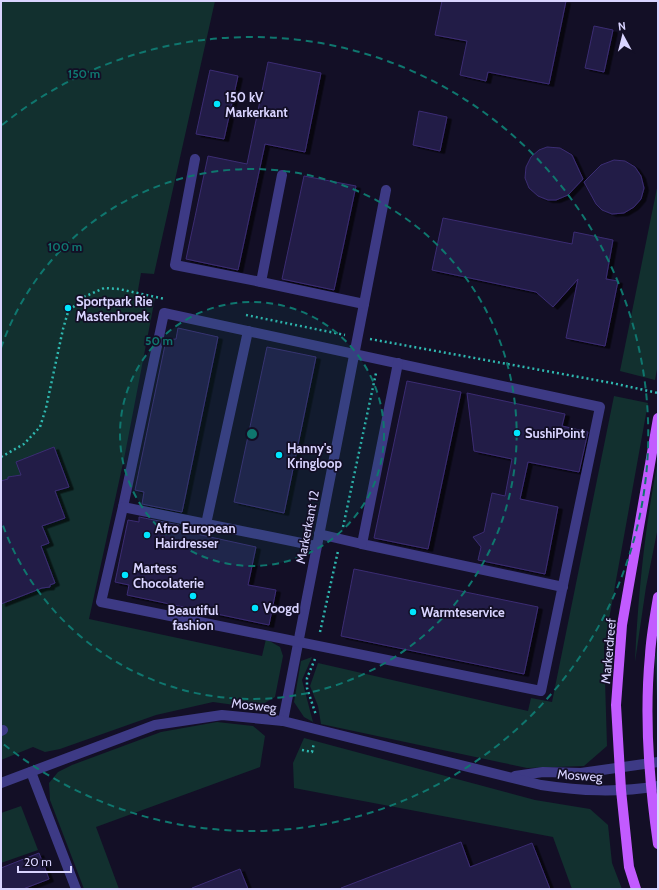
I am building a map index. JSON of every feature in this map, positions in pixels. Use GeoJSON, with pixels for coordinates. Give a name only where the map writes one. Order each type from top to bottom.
{"type":"FeatureCollection","features":[{"type":"Feature","properties":{"kind":"main road","name":"Markerdreef"},"geometry":{"type":"LineString","coordinates":[[636,889],[629,866],[619,767],[616,705],[622,625],[658,419]]}},
{"type":"Feature","properties":{"kind":"main road"},"geometry":{"type":"LineString","coordinates":[[658,597],[650,655],[648,718],[654,762],[658,844]]}},
{"type":"Feature","properties":{"kind":"street"},"geometry":{"type":"LineString","coordinates":[[195,159],[175,265],[364,304]]}},
{"type":"Feature","properties":{"kind":"street"},"geometry":{"type":"LineString","coordinates":[[261,282],[282,174]]}},
{"type":"Feature","properties":{"kind":"street","name":"Markerkant 12"},"geometry":{"type":"LineString","coordinates":[[283,721],[386,190]]}},
{"type":"Feature","properties":{"kind":"street"},"geometry":{"type":"LineString","coordinates":[[164,313],[248,331],[600,407],[542,691],[102,602],[164,313]]}},
{"type":"Feature","properties":{"kind":"street"},"geometry":{"type":"LineString","coordinates":[[206,524],[248,331]]}},
{"type":"Feature","properties":{"kind":"street"},"geometry":{"type":"LineString","coordinates":[[362,544],[398,363]]}},
{"type":"Feature","properties":{"kind":"street"},"geometry":{"type":"LineString","coordinates":[[123,507],[316,546]]}},
{"type":"Feature","properties":{"kind":"street"},"geometry":{"type":"LineString","coordinates":[[319,534],[563,587]]}},
{"type":"Feature","properties":{"kind":"street","name":"Mosweg"},"geometry":{"type":"LineString","coordinates":[[1,783],[155,725],[222,715],[283,721],[541,785],[579,790],[621,790],[654,786]]}},
{"type":"Feature","properties":{"kind":"street","name":"Mosweg"},"geometry":{"type":"LineString","coordinates":[[509,777],[542,772],[581,772],[654,762]]}},
{"type":"Feature","properties":{"kind":"street"},"geometry":{"type":"LineString","coordinates":[[31,772],[76,889]]}},
{"type":"Feature","properties":{"kind":"green space","name":"Sportpark Rie Mastenbroek"},"geometry":{"type":"Polygon","coordinates":[[[1,1],[215,1],[154,274],[141,273],[137,296],[155,298],[125,454],[89,619],[262,656],[266,639],[280,647],[283,656],[275,697],[256,708],[213,702],[156,715],[60,749],[45,752],[33,747],[1,760],[1,1]]]}},
{"type":"Feature","properties":{"kind":"green space"},"geometry":{"type":"Polygon","coordinates":[[[658,183],[658,364],[655,380],[620,371],[658,183]]]}},
{"type":"Feature","properties":{"kind":"green space"},"geometry":{"type":"Polygon","coordinates":[[[614,396],[648,403],[604,647],[607,746],[584,766],[527,768],[321,724],[318,706],[310,686],[318,663],[528,711],[531,698],[552,702],[614,396]]]}},
{"type":"Feature","properties":{"kind":"green space"},"geometry":{"type":"Polygon","coordinates":[[[658,460],[658,527],[646,587],[635,662],[643,560],[649,510],[658,460]]]}},
{"type":"Feature","properties":{"kind":"green space"},"geometry":{"type":"Polygon","coordinates":[[[658,644],[658,722],[655,658],[658,644]]]}},
{"type":"Feature","properties":{"kind":"green space"},"geometry":{"type":"Polygon","coordinates":[[[312,657],[302,680],[313,722],[304,717],[294,702],[301,661],[312,657]]]}},
{"type":"Feature","properties":{"kind":"green space"},"geometry":{"type":"Polygon","coordinates":[[[217,722],[253,726],[265,736],[260,767],[96,827],[119,889],[84,889],[50,800],[49,783],[58,772],[72,765],[161,732],[217,722]]]}},
{"type":"Feature","properties":{"kind":"green space"},"geometry":{"type":"Polygon","coordinates":[[[304,738],[535,800],[590,809],[608,825],[612,863],[622,889],[572,889],[553,837],[294,788],[293,763],[304,738]]]}},
{"type":"Feature","properties":{"kind":"green space"},"geometry":{"type":"Polygon","coordinates":[[[21,806],[38,850],[1,863],[1,813],[21,806]]]}},
{"type":"Feature","properties":{"kind":"building"},"geometry":{"type":"Polygon","coordinates":[[[442,1],[566,1],[549,84],[488,72],[486,81],[460,75],[467,41],[435,35],[442,1]]]}},
{"type":"Feature","properties":{"kind":"building"},"geometry":{"type":"Polygon","coordinates":[[[594,26],[613,30],[604,72],[585,68],[594,26]]]}},
{"type":"Feature","properties":{"kind":"building"},"geometry":{"type":"Polygon","coordinates":[[[268,62],[321,73],[305,152],[265,144],[238,270],[186,259],[208,156],[247,164],[268,62]]]}},
{"type":"Feature","properties":{"kind":"building","name":"150 kV Markerkant"},"geometry":{"type":"Polygon","coordinates":[[[210,70],[238,76],[224,139],[196,134],[210,70]]]}},
{"type":"Feature","properties":{"kind":"building"},"geometry":{"type":"Polygon","coordinates":[[[419,111],[447,117],[440,151],[413,145],[419,111]]]}},
{"type":"Feature","properties":{"kind":"building"},"geometry":{"type":"Polygon","coordinates":[[[547,147],[560,148],[572,155],[583,179],[568,195],[556,200],[548,200],[538,196],[529,188],[525,178],[526,167],[531,157],[539,150],[547,147]]]}},
{"type":"Feature","properties":{"kind":"building"},"geometry":{"type":"Polygon","coordinates":[[[614,160],[625,161],[635,167],[641,176],[644,188],[641,199],[634,207],[624,213],[612,214],[602,210],[596,204],[584,182],[601,165],[614,160]]]}},
{"type":"Feature","properties":{"kind":"building"},"geometry":{"type":"Polygon","coordinates":[[[304,176],[356,186],[334,290],[282,279],[304,176]]]}},
{"type":"Feature","properties":{"kind":"building"},"geometry":{"type":"Polygon","coordinates":[[[443,218],[572,244],[574,232],[613,240],[606,279],[618,281],[605,346],[566,338],[578,279],[553,307],[536,292],[432,270],[443,218]]]}},
{"type":"Feature","properties":{"kind":"building"},"geometry":{"type":"Polygon","coordinates":[[[178,328],[218,337],[182,512],[142,504],[144,492],[135,490],[166,340],[176,339],[178,328]]]}},
{"type":"Feature","properties":{"kind":"building"},"geometry":{"type":"Polygon","coordinates":[[[267,347],[316,357],[284,513],[234,502],[267,347]]]}},
{"type":"Feature","properties":{"kind":"building"},"geometry":{"type":"Polygon","coordinates":[[[407,381],[461,392],[428,549],[374,538],[407,381]]]}},
{"type":"Feature","properties":{"kind":"building"},"geometry":{"type":"Polygon","coordinates":[[[467,393],[565,414],[562,426],[588,432],[579,472],[528,462],[520,499],[558,507],[545,574],[478,560],[481,547],[473,537],[484,532],[492,493],[505,496],[512,459],[474,451],[467,393]]]}},
{"type":"Feature","properties":{"kind":"building"},"geometry":{"type":"Polygon","coordinates":[[[54,447],[69,487],[55,491],[65,518],[42,526],[49,543],[41,546],[55,583],[50,585],[50,587],[42,588],[1,604],[1,481],[8,479],[8,477],[21,475],[16,462],[54,447]]]}},
{"type":"Feature","properties":{"kind":"building"},"geometry":{"type":"Polygon","coordinates":[[[139,517],[179,525],[178,530],[256,547],[248,585],[276,590],[269,625],[127,595],[129,585],[115,582],[128,520],[139,522],[139,517]]]}},
{"type":"Feature","properties":{"kind":"building"},"geometry":{"type":"Polygon","coordinates":[[[354,569],[538,607],[524,674],[341,636],[354,569]]]}},
{"type":"Feature","properties":{"kind":"building"},"geometry":{"type":"Polygon","coordinates":[[[461,842],[470,867],[532,843],[550,889],[341,889],[341,888],[461,842]]]}},
{"type":"Feature","properties":{"kind":"building"},"geometry":{"type":"Polygon","coordinates":[[[39,853],[49,879],[23,889],[1,889],[1,868],[39,853]]]}},
{"type":"Feature","properties":{"kind":"building"},"geometry":{"type":"Polygon","coordinates":[[[240,869],[248,889],[192,889],[192,888],[240,869]]]}},
{"type":"Feature","properties":{"kind":"place","name":"150 kV Markerkant"},"geometry":{"type":"Point","coordinates":[217,104]}},
{"type":"Feature","properties":{"kind":"place","name":"Sportpark Rie Mastenbroek"},"geometry":{"type":"Point","coordinates":[68,308]}},
{"type":"Feature","properties":{"kind":"place","name":"SushiPoint"},"geometry":{"type":"Point","coordinates":[517,433]}},
{"type":"Feature","properties":{"kind":"place","name":"Hanny's Kringloop"},"geometry":{"type":"Point","coordinates":[279,455]}},
{"type":"Feature","properties":{"kind":"place","name":"Afro European Hairdresser"},"geometry":{"type":"Point","coordinates":[147,535]}},
{"type":"Feature","properties":{"kind":"place","name":"Martess Chocolaterie"},"geometry":{"type":"Point","coordinates":[125,575]}},
{"type":"Feature","properties":{"kind":"place","name":"Beautiful fashion"},"geometry":{"type":"Point","coordinates":[193,596]}},
{"type":"Feature","properties":{"kind":"place","name":"Voogd"},"geometry":{"type":"Point","coordinates":[255,608]}},
{"type":"Feature","properties":{"kind":"place","name":"Warmteservice"},"geometry":{"type":"Point","coordinates":[413,612]}}]}
